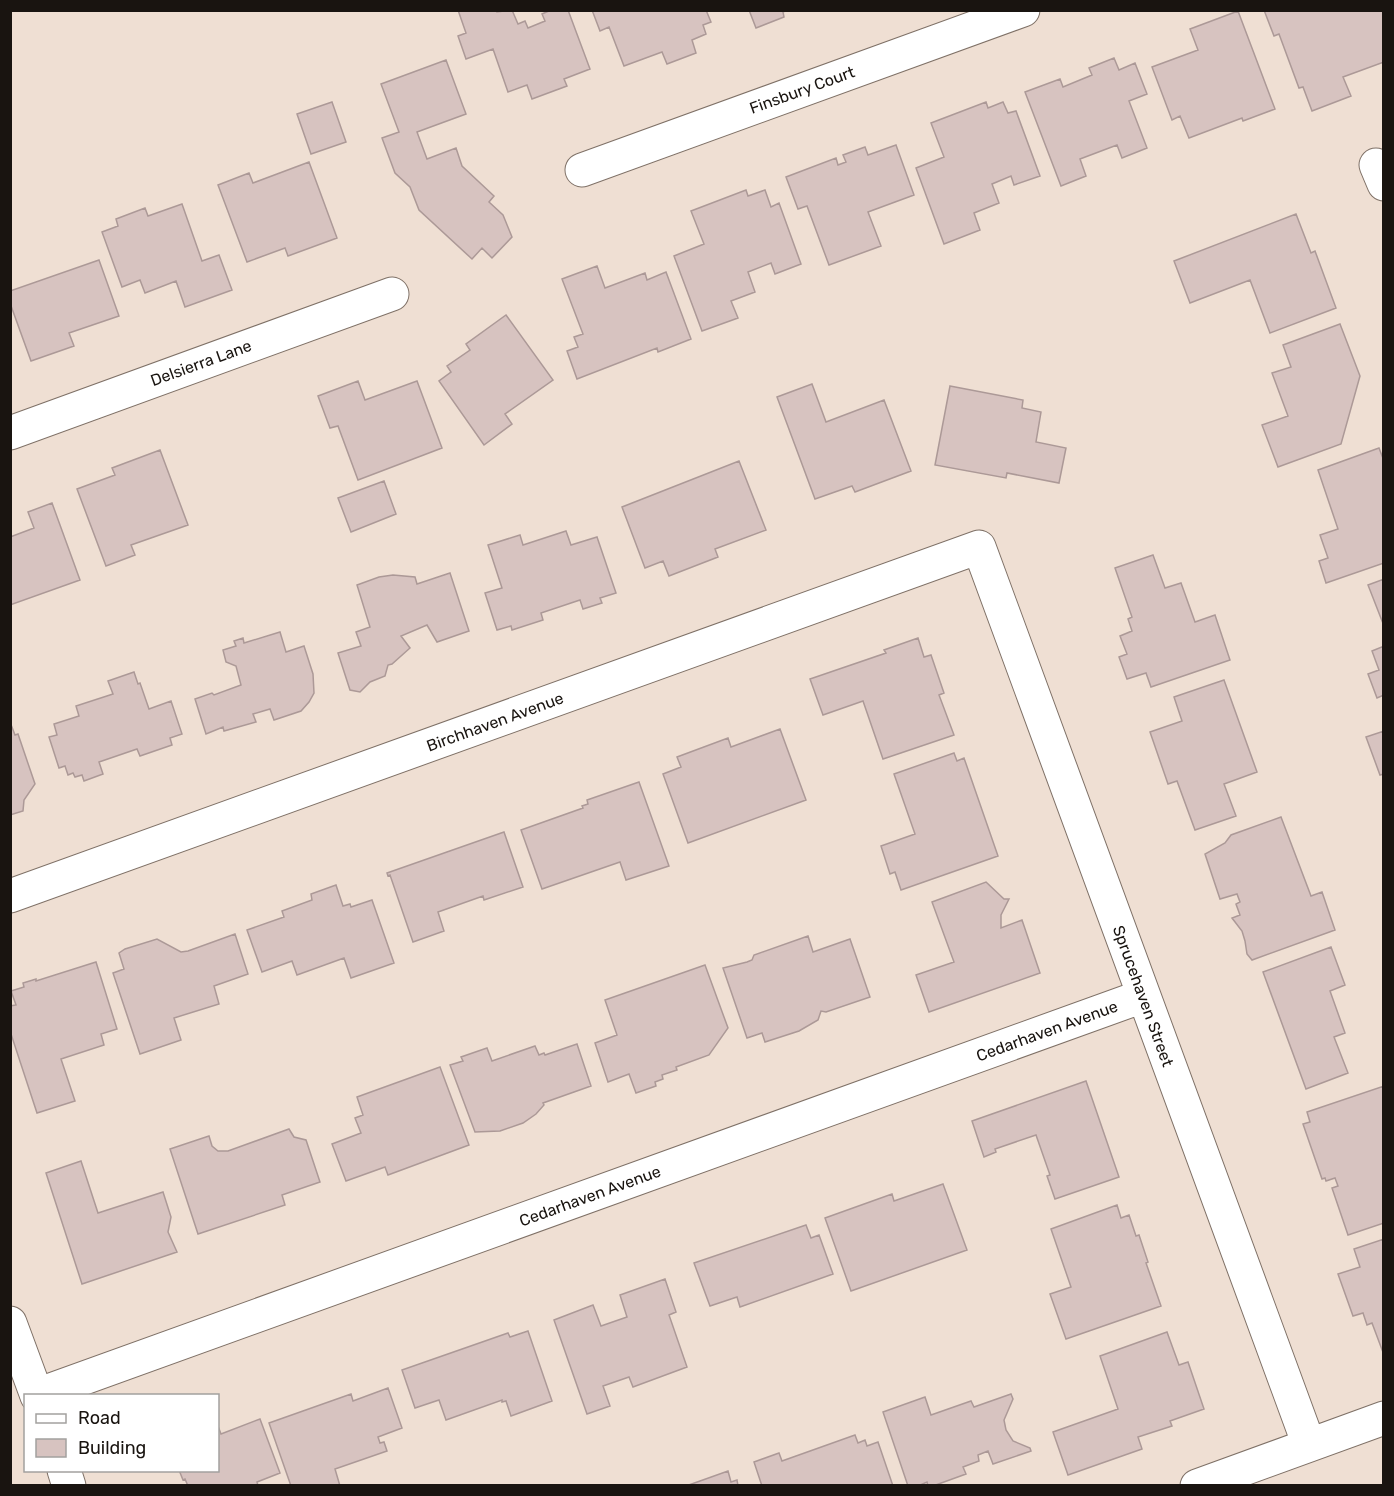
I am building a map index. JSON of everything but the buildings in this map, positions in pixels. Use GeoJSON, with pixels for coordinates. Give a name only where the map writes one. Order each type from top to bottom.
{"type":"FeatureCollection","features":[{"type":"Feature","properties":{"kind":"street","name":"Finsbury Court"},"geometry":{"type":"LineString","coordinates":[[582,170],[1023,10]]}},
{"type":"Feature","properties":{"kind":"street","name":"Delsierra Lane"},"geometry":{"type":"LineString","coordinates":[[10,433],[392,294]]}},
{"type":"Feature","properties":{"kind":"street","name":"Birchhaven Avenue"},"geometry":{"type":"LineString","coordinates":[[10,896],[979,547]]}},
{"type":"Feature","properties":{"kind":"street","name":"Sprucehaven Street"},"geometry":{"type":"LineString","coordinates":[[979,547],[1309,1445]]}},
{"type":"Feature","properties":{"kind":"street","name":"Cedarhaven Avenue"},"geometry":{"type":"LineString","coordinates":[[40,1394],[1143,996]]}},
{"type":"Feature","properties":{"kind":"street"},"geometry":{"type":"LineString","coordinates":[[10,1323],[37,1394]]}},
{"type":"Feature","properties":{"kind":"street"},"geometry":{"type":"LineString","coordinates":[[1197,1485],[1383,1418]]}}]}
